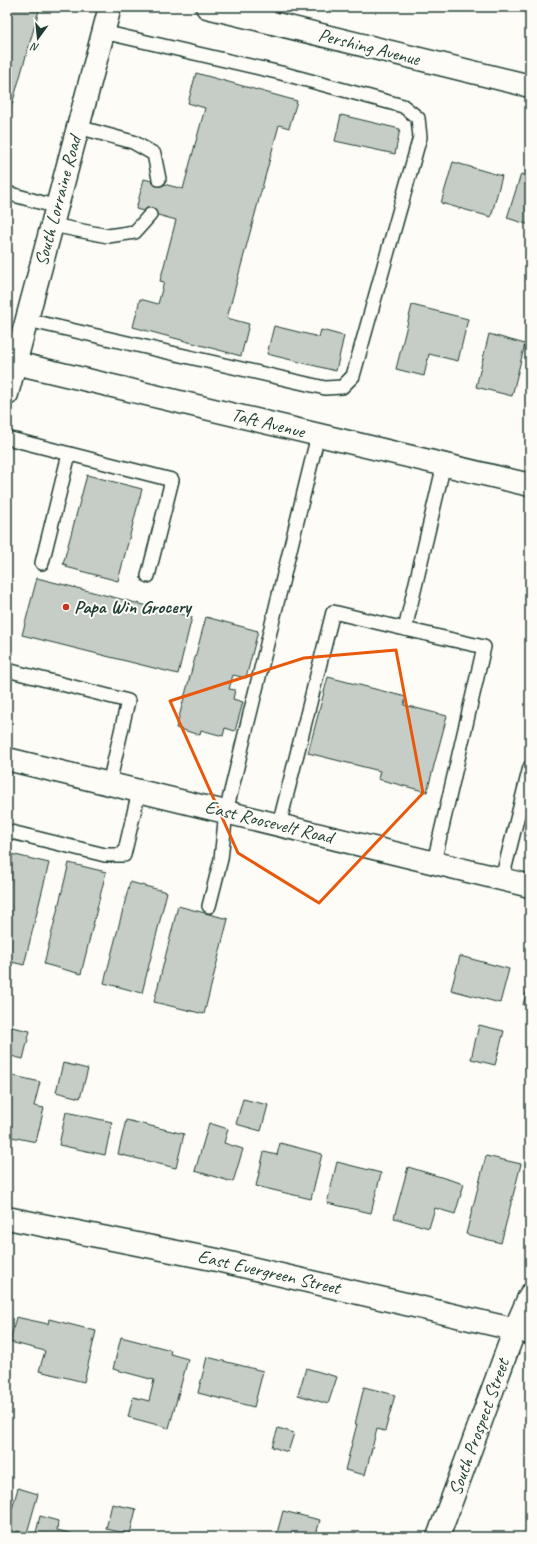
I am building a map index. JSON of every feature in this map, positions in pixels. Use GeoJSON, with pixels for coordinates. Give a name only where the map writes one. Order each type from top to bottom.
{"type":"FeatureCollection","features":[{"type":"Feature","properties":{"kind":"street","name":"South Lorraine Road"},"geometry":{"type":"LineString","coordinates":[[7,394],[11,362],[27,320],[110,7]]}},
{"type":"Feature","properties":{"kind":"street","name":"Pershing Avenue"},"geometry":{"type":"LineString","coordinates":[[207,7],[530,86]]}},
{"type":"Feature","properties":{"kind":"street","name":"Taft Avenue"},"geometry":{"type":"LineString","coordinates":[[11,362],[530,485]]}},
{"type":"Feature","properties":{"kind":"street","name":"East Roosevelt Road"},"geometry":{"type":"LineString","coordinates":[[7,759],[530,886]]}},
{"type":"Feature","properties":{"kind":"street","name":"East Evergreen Street"},"geometry":{"type":"LineString","coordinates":[[7,1218],[217,1260],[523,1331]]}},
{"type":"Feature","properties":{"kind":"street","name":"South Prospect Street"},"geometry":{"type":"LineString","coordinates":[[438,1537],[523,1331],[530,1295]]}},
{"type":"Feature","properties":{"kind":"lane"},"geometry":{"type":"LineString","coordinates":[[27,320],[325,388],[342,386],[353,376],[420,137],[418,118],[403,106],[281,72],[103,32]]}},
{"type":"Feature","properties":{"kind":"lane"},"geometry":{"type":"LineString","coordinates":[[78,127],[133,142],[154,154],[159,180]]}},
{"type":"Feature","properties":{"kind":"lane"},"geometry":{"type":"LineString","coordinates":[[7,193],[54,216],[108,236],[135,232],[150,215]]}},
{"type":"Feature","properties":{"kind":"lane"},"geometry":{"type":"LineString","coordinates":[[209,906],[221,859],[226,812],[318,435]]}},
{"type":"Feature","properties":{"kind":"lane"},"geometry":{"type":"LineString","coordinates":[[7,438],[172,480],[148,576]]}},
{"type":"Feature","properties":{"kind":"lane"},"geometry":{"type":"LineString","coordinates":[[42,563],[69,454]]}},
{"type":"Feature","properties":{"kind":"lane"},"geometry":{"type":"LineString","coordinates":[[405,629],[444,464]]}},
{"type":"Feature","properties":{"kind":"lane"},"geometry":{"type":"LineString","coordinates":[[279,825],[333,612],[484,647],[434,862]]}},
{"type":"Feature","properties":{"kind":"lane"},"geometry":{"type":"LineString","coordinates":[[7,670],[128,701],[109,784]]}},
{"type":"Feature","properties":{"kind":"lane"},"geometry":{"type":"LineString","coordinates":[[502,879],[530,768]]}},
{"type":"Feature","properties":{"kind":"lane"},"geometry":{"type":"LineString","coordinates":[[7,831],[106,855],[124,855],[139,791]]}},
{"type":"Feature","properties":{"kind":"highlighted area"},"geometry":{"type":"Polygon","coordinates":[[[396,650],[423,793],[319,903],[238,853],[170,701],[304,658],[396,650]]]}},
{"type":"Feature","properties":{"kind":"building"},"geometry":{"type":"Polygon","coordinates":[[[7,7],[40,7],[7,122],[7,7]]]}},
{"type":"Feature","properties":{"kind":"building"},"geometry":{"type":"Polygon","coordinates":[[[196,73],[297,101],[289,128],[279,125],[227,318],[249,324],[241,356],[133,327],[140,299],[158,304],[164,282],[160,281],[176,220],[136,209],[144,179],[183,189],[205,108],[188,103],[196,73]]]}},
{"type":"Feature","properties":{"kind":"building"},"geometry":{"type":"Polygon","coordinates":[[[341,115],[400,129],[395,154],[335,141],[341,115]]]}},
{"type":"Feature","properties":{"kind":"building"},"geometry":{"type":"Polygon","coordinates":[[[453,162],[502,176],[491,217],[441,203],[453,162]]]}},
{"type":"Feature","properties":{"kind":"building"},"geometry":{"type":"Polygon","coordinates":[[[521,174],[530,177],[530,225],[507,218],[521,174]]]}},
{"type":"Feature","properties":{"kind":"building"},"geometry":{"type":"Polygon","coordinates":[[[412,305],[468,319],[458,361],[429,354],[424,376],[396,369],[412,305]]]}},
{"type":"Feature","properties":{"kind":"building"},"geometry":{"type":"Polygon","coordinates":[[[274,326],[319,337],[321,330],[344,336],[336,371],[267,354],[274,326]]]}},
{"type":"Feature","properties":{"kind":"building"},"geometry":{"type":"Polygon","coordinates":[[[489,334],[525,344],[512,396],[476,387],[489,334]]]}},
{"type":"Feature","properties":{"kind":"building"},"geometry":{"type":"Polygon","coordinates":[[[87,475],[142,489],[118,581],[66,567],[67,565],[63,564],[87,475]]]}},
{"type":"Feature","properties":{"kind":"building"},"geometry":{"type":"Polygon","coordinates":[[[37,578],[192,617],[178,674],[22,635],[37,578]]]}},
{"type":"Feature","properties":{"kind":"building"},"geometry":{"type":"Polygon","coordinates":[[[206,617],[258,631],[246,678],[233,675],[229,689],[235,690],[233,699],[243,702],[235,731],[225,728],[223,736],[201,730],[200,735],[176,728],[206,617]]]}},
{"type":"Feature","properties":{"kind":"building"},"geometry":{"type":"Polygon","coordinates":[[[328,677],[406,697],[404,705],[447,716],[427,792],[378,779],[380,771],[308,753],[328,677]]]}},
{"type":"Feature","properties":{"kind":"building"},"geometry":{"type":"Polygon","coordinates":[[[11,854],[49,863],[24,965],[7,961],[7,871],[11,854]]]}},
{"type":"Feature","properties":{"kind":"building"},"geometry":{"type":"Polygon","coordinates":[[[69,863],[106,872],[81,974],[44,964],[69,863]]]}},
{"type":"Feature","properties":{"kind":"building"},"geometry":{"type":"Polygon","coordinates":[[[130,882],[167,892],[142,993],[104,983],[130,882]]]}},
{"type":"Feature","properties":{"kind":"building"},"geometry":{"type":"Polygon","coordinates":[[[178,906],[228,919],[204,1014],[154,1002],[178,906]]]}},
{"type":"Feature","properties":{"kind":"building"},"geometry":{"type":"Polygon","coordinates":[[[460,956],[509,969],[500,1003],[451,990],[460,956]]]}},
{"type":"Feature","properties":{"kind":"building"},"geometry":{"type":"Polygon","coordinates":[[[530,977],[530,1006],[523,1005],[530,977]]]}},
{"type":"Feature","properties":{"kind":"building"},"geometry":{"type":"Polygon","coordinates":[[[479,1025],[504,1031],[495,1065],[471,1059],[479,1025]]]}},
{"type":"Feature","properties":{"kind":"building"},"geometry":{"type":"Polygon","coordinates":[[[7,1026],[30,1031],[23,1059],[7,1055],[7,1026]]]}},
{"type":"Feature","properties":{"kind":"building"},"geometry":{"type":"Polygon","coordinates":[[[63,1063],[88,1069],[80,1098],[56,1092],[63,1063]]]}},
{"type":"Feature","properties":{"kind":"building"},"geometry":{"type":"Polygon","coordinates":[[[10,1075],[40,1082],[34,1106],[44,1108],[36,1142],[7,1136],[7,1086],[10,1075]]]}},
{"type":"Feature","properties":{"kind":"building"},"geometry":{"type":"Polygon","coordinates":[[[243,1099],[268,1105],[261,1131],[236,1124],[243,1099]]]}},
{"type":"Feature","properties":{"kind":"building"},"geometry":{"type":"Polygon","coordinates":[[[66,1112],[112,1122],[105,1155],[59,1145],[66,1112]]]}},
{"type":"Feature","properties":{"kind":"building"},"geometry":{"type":"Polygon","coordinates":[[[126,1120],[184,1134],[176,1168],[118,1154],[126,1120]]]}},
{"type":"Feature","properties":{"kind":"building"},"geometry":{"type":"Polygon","coordinates":[[[209,1123],[228,1129],[224,1143],[243,1149],[233,1182],[195,1171],[209,1123]]]}},
{"type":"Feature","properties":{"kind":"building"},"geometry":{"type":"Polygon","coordinates":[[[280,1143],[322,1154],[311,1199],[256,1186],[264,1152],[277,1155],[280,1143]]]}},
{"type":"Feature","properties":{"kind":"building"},"geometry":{"type":"Polygon","coordinates":[[[486,1156],[521,1164],[501,1243],[466,1234],[486,1156]]]}},
{"type":"Feature","properties":{"kind":"building"},"geometry":{"type":"Polygon","coordinates":[[[337,1162],[381,1173],[371,1213],[327,1203],[337,1162]]]}},
{"type":"Feature","properties":{"kind":"building"},"geometry":{"type":"Polygon","coordinates":[[[408,1167],[464,1184],[455,1214],[435,1208],[429,1228],[394,1218],[408,1167]]]}},
{"type":"Feature","properties":{"kind":"building"},"geometry":{"type":"Polygon","coordinates":[[[16,1317],[48,1324],[49,1319],[96,1331],[84,1382],[39,1371],[45,1351],[10,1342],[16,1317]]]}},
{"type":"Feature","properties":{"kind":"building"},"geometry":{"type":"Polygon","coordinates":[[[121,1337],[171,1350],[170,1354],[188,1359],[169,1428],[128,1417],[133,1397],[149,1401],[154,1380],[113,1369],[121,1337]]]}},
{"type":"Feature","properties":{"kind":"building"},"geometry":{"type":"Polygon","coordinates":[[[207,1357],[263,1371],[254,1407],[198,1393],[207,1357]]]}},
{"type":"Feature","properties":{"kind":"building"},"geometry":{"type":"Polygon","coordinates":[[[306,1368],[337,1377],[328,1404],[298,1395],[306,1368]]]}},
{"type":"Feature","properties":{"kind":"building"},"geometry":{"type":"Polygon","coordinates":[[[364,1387],[395,1395],[385,1431],[377,1429],[365,1475],[345,1470],[357,1424],[355,1424],[364,1387]]]}},
{"type":"Feature","properties":{"kind":"building"},"geometry":{"type":"Polygon","coordinates":[[[278,1428],[294,1433],[288,1452],[272,1447],[278,1428]]]}},
{"type":"Feature","properties":{"kind":"building"},"geometry":{"type":"Polygon","coordinates":[[[18,1488],[38,1494],[27,1533],[17,1531],[15,1537],[7,1537],[7,1508],[12,1509],[18,1488]]]}},
{"type":"Feature","properties":{"kind":"building"},"geometry":{"type":"Polygon","coordinates":[[[112,1504],[136,1509],[130,1534],[106,1529],[112,1504]]]}},
{"type":"Feature","properties":{"kind":"building"},"geometry":{"type":"Polygon","coordinates":[[[283,1511],[320,1520],[316,1535],[322,1537],[276,1537],[283,1511]]]}},
{"type":"Feature","properties":{"kind":"building"},"geometry":{"type":"Polygon","coordinates":[[[40,1516],[58,1521],[57,1530],[85,1537],[35,1537],[40,1516]]]}},
{"type":"Feature","properties":{"kind":"place","name":"Papa Win Grocery"},"geometry":{"type":"Point","coordinates":[66,607]}}]}
